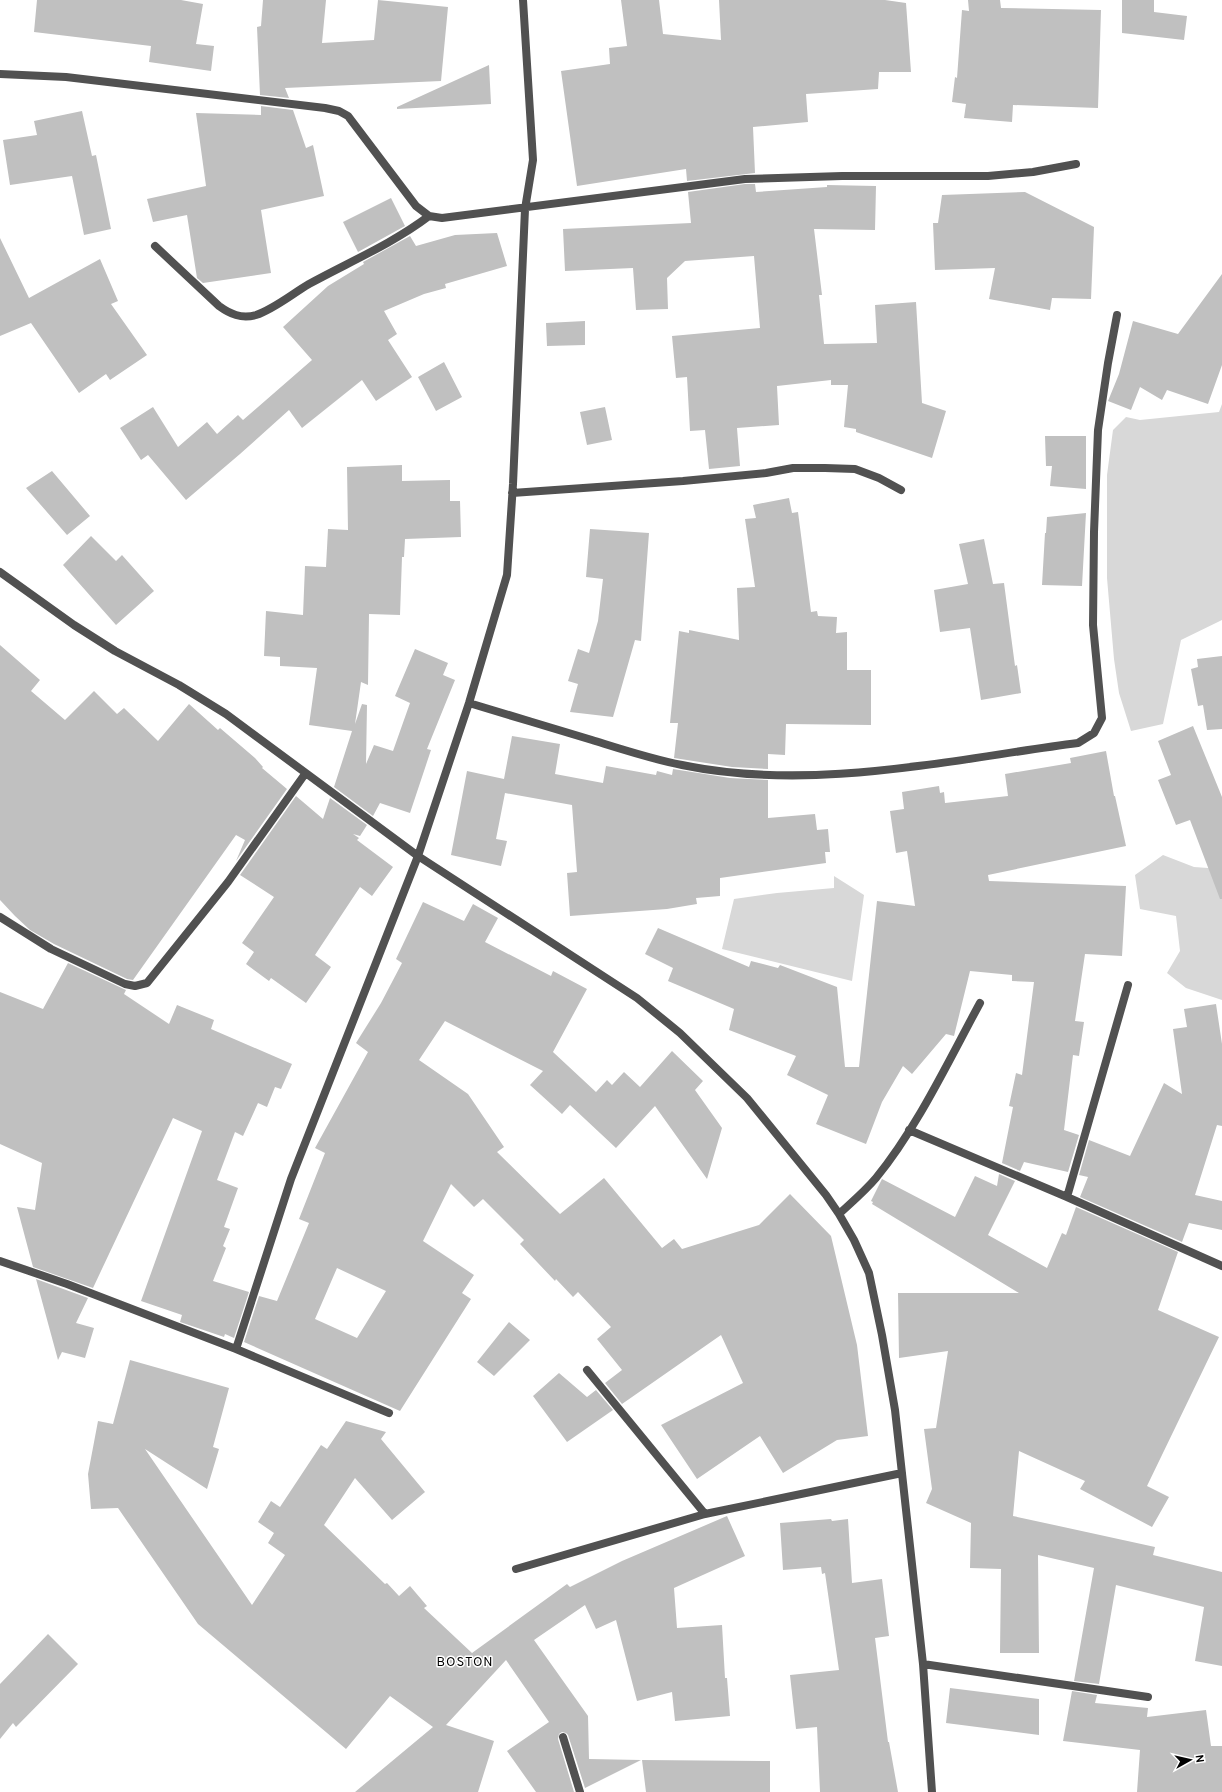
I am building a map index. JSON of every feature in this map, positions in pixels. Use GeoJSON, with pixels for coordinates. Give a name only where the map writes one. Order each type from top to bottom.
{"type":"FeatureCollection","features":[{"type":"Feature","properties":{"kind":"street"},"geometry":{"type":"LineString","coordinates":[[236,1349],[291,1179],[418,856],[470,703],[506,575],[512,493],[525,209],[533,160],[523,0]]}},
{"type":"Feature","properties":{"kind":"street"},"geometry":{"type":"LineString","coordinates":[[0,74],[66,77],[325,108],[339,111],[348,116],[416,206],[429,216],[442,218],[525,209],[745,179],[884,176],[988,176],[1033,172],[1076,164]]}},
{"type":"Feature","properties":{"kind":"street"},"geometry":{"type":"LineString","coordinates":[[154,246],[219,306],[230,314],[242,317],[255,315],[268,309],[331,272],[387,244],[429,216]]}},
{"type":"Feature","properties":{"kind":"street"},"geometry":{"type":"LineString","coordinates":[[470,703],[643,756],[682,766],[772,775],[812,776],[909,768],[1078,743],[1094,733],[1102,718],[1093,625],[1094,532],[1098,430],[1117,315]]}},
{"type":"Feature","properties":{"kind":"street"},"geometry":{"type":"LineString","coordinates":[[512,493],[683,481],[801,468],[855,469],[879,478],[901,490]]}},
{"type":"Feature","properties":{"kind":"street"},"geometry":{"type":"LineString","coordinates":[[0,572],[74,625],[115,651],[180,685],[226,714],[418,856],[637,998],[680,1033],[747,1098],[807,1171],[839,1214],[869,1273],[882,1335],[895,1410],[923,1664],[932,1792]]}},
{"type":"Feature","properties":{"kind":"street"},"geometry":{"type":"LineString","coordinates":[[0,917],[51,949],[125,984],[135,986],[147,983],[228,882],[306,774]]}},
{"type":"Feature","properties":{"kind":"street"},"geometry":{"type":"LineString","coordinates":[[1067,1197],[1128,985]]}},
{"type":"Feature","properties":{"kind":"street"},"geometry":{"type":"LineString","coordinates":[[839,1214],[875,1179],[892,1156],[909,1130],[980,1003]]}},
{"type":"Feature","properties":{"kind":"street"},"geometry":{"type":"LineString","coordinates":[[909,1130],[1067,1197],[1222,1266]]}},
{"type":"Feature","properties":{"kind":"street"},"geometry":{"type":"LineString","coordinates":[[0,1261],[67,1284],[236,1349],[389,1413]]}},
{"type":"Feature","properties":{"kind":"street"},"geometry":{"type":"LineString","coordinates":[[587,1370],[705,1514]]}},
{"type":"Feature","properties":{"kind":"street"},"geometry":{"type":"LineString","coordinates":[[516,1569],[705,1514],[902,1473]]}},
{"type":"Feature","properties":{"kind":"street"},"geometry":{"type":"LineString","coordinates":[[923,1664],[1148,1697]]}},
{"type":"Feature","properties":{"kind":"street"},"geometry":{"type":"LineString","coordinates":[[563,1737],[580,1792]]}},
{"type":"Feature","properties":{"kind":"shaded area"},"geometry":{"type":"Polygon","coordinates":[[[1222,404],[1222,620],[1181,640],[1163,724],[1131,731],[1119,693],[1114,659],[1107,578],[1107,475],[1113,430],[1126,417],[1140,420],[1219,412],[1222,404]]]}},
{"type":"Feature","properties":{"kind":"shaded area"},"geometry":{"type":"Polygon","coordinates":[[[1163,855],[1194,867],[1222,869],[1222,1000],[1186,988],[1167,973],[1180,951],[1176,916],[1140,909],[1135,875],[1163,855]]]}},
{"type":"Feature","properties":{"kind":"shaded area"},"geometry":{"type":"Polygon","coordinates":[[[834,876],[864,895],[852,981],[722,949],[734,899],[777,893],[834,888],[834,876]]]}},
{"type":"Feature","properties":{"kind":"building"},"geometry":{"type":"Polygon","coordinates":[[[37,0],[181,0],[203,4],[196,44],[214,46],[211,71],[149,62],[151,46],[34,32],[37,0]]]}},
{"type":"Feature","properties":{"kind":"building"},"geometry":{"type":"Polygon","coordinates":[[[263,0],[326,0],[322,43],[374,40],[378,0],[448,7],[441,81],[285,88],[289,98],[260,95],[257,27],[261,26],[263,0]]]}},
{"type":"Feature","properties":{"kind":"building"},"geometry":{"type":"Polygon","coordinates":[[[621,0],[659,0],[663,34],[721,40],[719,0],[885,0],[906,3],[911,72],[879,72],[878,89],[806,94],[808,122],[753,127],[755,173],[687,181],[686,169],[577,186],[561,71],[610,64],[609,48],[627,46],[621,0]]]}},
{"type":"Feature","properties":{"kind":"building"},"geometry":{"type":"Polygon","coordinates":[[[968,0],[1000,0],[1001,8],[1101,10],[1098,108],[1013,105],[1012,122],[964,118],[966,104],[952,102],[955,77],[957,78],[962,10],[969,11],[968,0]]]}},
{"type":"Feature","properties":{"kind":"building"},"geometry":{"type":"Polygon","coordinates":[[[1122,0],[1154,0],[1154,12],[1187,16],[1184,40],[1122,33],[1122,0]]]}},
{"type":"Feature","properties":{"kind":"building"},"geometry":{"type":"Polygon","coordinates":[[[489,65],[491,104],[397,109],[397,107],[489,65]]]}},
{"type":"Feature","properties":{"kind":"building"},"geometry":{"type":"Polygon","coordinates":[[[261,106],[293,110],[306,148],[313,145],[324,196],[261,210],[271,273],[203,283],[197,278],[187,215],[153,222],[147,199],[206,186],[196,113],[261,115],[261,106]]]}},
{"type":"Feature","properties":{"kind":"building"},"geometry":{"type":"Polygon","coordinates":[[[82,111],[92,156],[96,155],[111,229],[84,235],[72,176],[10,185],[3,140],[37,135],[34,121],[82,111]]]}},
{"type":"Feature","properties":{"kind":"building"},"geometry":{"type":"Polygon","coordinates":[[[755,184],[756,192],[827,187],[827,185],[876,186],[875,230],[814,229],[822,295],[819,295],[824,344],[877,343],[875,305],[916,302],[922,403],[946,411],[932,458],[856,432],[856,429],[844,427],[848,385],[831,385],[831,380],[777,386],[779,425],[737,428],[740,466],[709,469],[705,430],[690,431],[687,377],[676,378],[672,336],[760,328],[754,256],[685,261],[667,278],[668,309],[636,310],[633,268],[565,271],[563,229],[691,223],[688,192],[755,184]]]}},
{"type":"Feature","properties":{"kind":"building"},"geometry":{"type":"Polygon","coordinates":[[[1025,192],[1094,227],[1091,299],[1052,298],[1050,310],[989,299],[995,268],[935,270],[933,223],[938,223],[942,195],[1025,192]]]}},
{"type":"Feature","properties":{"kind":"building"},"geometry":{"type":"Polygon","coordinates":[[[391,198],[405,226],[358,252],[343,222],[391,198]]]}},
{"type":"Feature","properties":{"kind":"building"},"geometry":{"type":"Polygon","coordinates":[[[497,233],[507,266],[445,284],[446,288],[424,294],[384,311],[397,334],[388,340],[412,377],[376,401],[362,380],[302,428],[289,410],[186,500],[148,455],[141,460],[120,428],[153,407],[178,447],[207,422],[217,434],[238,415],[243,420],[312,360],[283,327],[328,286],[364,264],[363,262],[410,236],[416,246],[455,235],[497,233]]]}},
{"type":"Feature","properties":{"kind":"building"},"geometry":{"type":"Polygon","coordinates":[[[0,238],[29,298],[100,259],[118,301],[111,304],[147,355],[110,380],[106,374],[79,393],[31,323],[0,336],[0,238]]]}},
{"type":"Feature","properties":{"kind":"building"},"geometry":{"type":"Polygon","coordinates":[[[1222,274],[1222,365],[1208,404],[1167,390],[1162,400],[1140,387],[1131,410],[1108,401],[1119,374],[1133,321],[1178,334],[1222,274]]]}},
{"type":"Feature","properties":{"kind":"building"},"geometry":{"type":"Polygon","coordinates":[[[585,321],[585,345],[547,346],[546,323],[585,321]]]}},
{"type":"Feature","properties":{"kind":"building"},"geometry":{"type":"Polygon","coordinates":[[[444,362],[462,397],[436,411],[418,377],[444,362]]]}},
{"type":"Feature","properties":{"kind":"building"},"geometry":{"type":"Polygon","coordinates":[[[605,407],[612,440],[587,445],[580,412],[605,407]]]}},
{"type":"Feature","properties":{"kind":"building"},"geometry":{"type":"Polygon","coordinates":[[[1045,436],[1086,436],[1086,489],[1050,486],[1052,466],[1046,466],[1045,436]]]}},
{"type":"Feature","properties":{"kind":"building"},"geometry":{"type":"Polygon","coordinates":[[[402,465],[402,481],[450,480],[450,501],[460,501],[461,537],[405,539],[404,557],[402,557],[400,615],[369,614],[368,685],[361,682],[355,724],[362,704],[367,705],[366,764],[374,745],[393,751],[410,703],[395,696],[415,649],[448,663],[443,675],[455,680],[427,749],[431,750],[410,813],[380,803],[373,816],[334,787],[352,731],[309,725],[317,668],[280,666],[280,657],[264,656],[266,611],[303,615],[305,566],[326,567],[328,529],[348,530],[347,467],[402,465]]]}},
{"type":"Feature","properties":{"kind":"building"},"geometry":{"type":"Polygon","coordinates":[[[52,471],[90,516],[67,535],[26,488],[52,471]]]}},
{"type":"Feature","properties":{"kind":"building"},"geometry":{"type":"Polygon","coordinates":[[[789,498],[792,513],[798,512],[811,612],[817,611],[818,616],[837,617],[836,633],[847,632],[847,670],[871,670],[871,725],[786,724],[785,755],[768,754],[768,769],[732,767],[674,758],[678,723],[670,723],[679,631],[689,633],[689,630],[739,640],[737,588],[755,587],[745,519],[756,518],[753,505],[789,498]]]}},
{"type":"Feature","properties":{"kind":"building"},"geometry":{"type":"Polygon","coordinates":[[[1086,513],[1082,586],[1042,585],[1047,517],[1086,513]]]}},
{"type":"Feature","properties":{"kind":"building"},"geometry":{"type":"Polygon","coordinates":[[[590,529],[649,533],[641,641],[635,640],[613,717],[570,712],[578,684],[568,681],[578,649],[589,653],[598,621],[603,579],[586,577],[590,529]]]}},
{"type":"Feature","properties":{"kind":"building"},"geometry":{"type":"Polygon","coordinates":[[[91,536],[116,561],[122,555],[154,591],[116,625],[63,565],[91,536]]]}},
{"type":"Feature","properties":{"kind":"building"},"geometry":{"type":"Polygon","coordinates":[[[984,539],[993,584],[1004,583],[1015,666],[1017,665],[1021,693],[981,700],[970,628],[940,632],[934,590],[968,584],[959,544],[984,539]]]}},
{"type":"Feature","properties":{"kind":"building"},"geometry":{"type":"Polygon","coordinates":[[[0,645],[40,680],[31,691],[65,720],[94,691],[117,714],[124,708],[158,741],[189,704],[218,730],[220,728],[255,758],[263,767],[262,768],[287,789],[236,861],[245,840],[236,835],[133,980],[127,979],[54,944],[30,930],[0,900],[0,645]]]}},
{"type":"Feature","properties":{"kind":"building"},"geometry":{"type":"Polygon","coordinates":[[[1222,656],[1222,729],[1207,730],[1203,705],[1198,706],[1191,669],[1198,667],[1197,659],[1222,656]]]}},
{"type":"Feature","properties":{"kind":"building"},"geometry":{"type":"Polygon","coordinates":[[[1193,726],[1222,797],[1222,899],[1220,899],[1190,820],[1176,825],[1158,780],[1171,775],[1158,741],[1193,726]]]}},
{"type":"Feature","properties":{"kind":"building"},"geometry":{"type":"Polygon","coordinates":[[[512,736],[560,744],[555,774],[603,783],[606,766],[656,775],[657,771],[672,775],[673,769],[730,778],[768,780],[768,818],[815,814],[817,830],[828,829],[830,852],[825,852],[826,863],[720,878],[720,896],[696,898],[697,904],[667,909],[570,916],[567,873],[577,872],[572,805],[505,793],[496,839],[507,841],[501,866],[451,855],[467,771],[504,779],[512,736]]]}},
{"type":"Feature","properties":{"kind":"building"},"geometry":{"type":"Polygon","coordinates":[[[1106,751],[1114,796],[1126,846],[988,875],[989,881],[1126,886],[1122,956],[1085,954],[1075,1021],[1084,1022],[1079,1056],[1073,1055],[1064,1130],[1079,1135],[1068,1172],[1024,1162],[1020,1171],[1002,1163],[1013,1107],[1009,1106],[1016,1073],[1022,1075],[1034,982],[1012,981],[1012,975],[970,971],[954,1036],[946,1034],[912,1074],[903,1066],[882,1102],[866,1144],[816,1124],[828,1095],[787,1075],[796,1056],[729,1030],[734,1009],[668,981],[673,968],[645,954],[658,928],[749,967],[751,961],[778,968],[780,965],[837,987],[845,1067],[859,1067],[877,901],[915,906],[907,851],[896,853],[890,811],[904,809],[902,792],[939,786],[940,793],[944,792],[945,803],[1008,796],[1005,774],[1071,763],[1070,758],[1106,751]]]}},
{"type":"Feature","properties":{"kind":"building"},"geometry":{"type":"Polygon","coordinates":[[[296,796],[323,819],[330,798],[367,825],[360,836],[353,834],[359,838],[357,840],[393,867],[372,896],[360,887],[315,955],[331,967],[306,1003],[271,978],[269,981],[246,964],[254,952],[242,943],[274,897],[240,875],[296,796]]]}},
{"type":"Feature","properties":{"kind":"building"},"geometry":{"type":"Polygon","coordinates":[[[423,902],[464,921],[473,904],[498,918],[485,942],[551,976],[553,971],[587,989],[553,1052],[596,1092],[607,1080],[612,1085],[624,1072],[640,1087],[672,1051],[703,1081],[695,1090],[722,1128],[707,1179],[655,1106],[616,1148],[570,1105],[562,1114],[530,1085],[543,1071],[445,1021],[419,1060],[468,1094],[504,1147],[497,1152],[560,1214],[604,1178],[662,1248],[674,1239],[682,1249],[759,1225],[790,1194],[831,1236],[857,1345],[868,1436],[837,1440],[783,1473],[760,1436],[697,1479],[661,1425],[743,1383],[721,1335],[622,1404],[605,1383],[622,1370],[597,1339],[611,1327],[578,1292],[573,1297],[556,1279],[555,1281],[520,1244],[524,1240],[483,1199],[474,1207],[451,1184],[423,1241],[474,1275],[462,1293],[471,1299],[400,1411],[244,1342],[259,1296],[277,1301],[309,1223],[299,1219],[325,1153],[315,1148],[368,1052],[356,1043],[381,1003],[402,963],[396,959],[423,902]],[[337,1268],[315,1319],[357,1338],[386,1291],[337,1268]]]}},
{"type":"Feature","properties":{"kind":"building"},"geometry":{"type":"Polygon","coordinates":[[[68,963],[126,990],[124,994],[169,1024],[177,1005],[214,1020],[211,1029],[292,1064],[281,1089],[275,1087],[267,1107],[258,1103],[243,1136],[235,1132],[217,1180],[238,1188],[224,1227],[230,1229],[223,1246],[226,1248],[213,1281],[249,1292],[234,1338],[225,1334],[224,1337],[180,1322],[182,1315],[141,1301],[202,1131],[173,1118],[93,1288],[33,1267],[17,1207],[35,1210],[42,1163],[0,1144],[0,992],[43,1009],[68,963]]]}},
{"type":"Feature","properties":{"kind":"building"},"geometry":{"type":"Polygon","coordinates":[[[1216,1004],[1222,1044],[1222,1126],[1217,1125],[1195,1195],[1222,1201],[1222,1230],[1189,1223],[1182,1242],[1080,1197],[1088,1177],[1079,1175],[1089,1140],[1130,1156],[1164,1083],[1182,1094],[1173,1029],[1187,1027],[1184,1009],[1216,1004]]]}},
{"type":"Feature","properties":{"kind":"building"},"geometry":{"type":"Polygon","coordinates":[[[999,1174],[1015,1181],[988,1235],[1047,1268],[1062,1233],[1066,1235],[1076,1207],[1178,1252],[1158,1310],[1219,1337],[1147,1486],[1169,1497],[1152,1527],[1080,1489],[1085,1481],[1019,1451],[1013,1516],[1155,1547],[1153,1555],[1222,1572],[1222,1666],[1195,1661],[1204,1607],[1116,1585],[1099,1684],[1074,1681],[1094,1568],[1038,1555],[1039,1653],[1000,1653],[1001,1569],[970,1568],[971,1523],[926,1503],[932,1489],[924,1429],[936,1428],[948,1351],[899,1358],[898,1293],[1019,1293],[872,1204],[873,1202],[871,1201],[882,1179],[955,1217],[975,1176],[997,1186],[999,1174]]]}},
{"type":"Feature","properties":{"kind":"building"},"geometry":{"type":"Polygon","coordinates":[[[36,1279],[88,1298],[76,1323],[94,1328],[85,1358],[62,1352],[58,1360],[36,1279]]]}},
{"type":"Feature","properties":{"kind":"building"},"geometry":{"type":"Polygon","coordinates":[[[509,1322],[530,1340],[494,1376],[477,1362],[509,1322]]]}},
{"type":"Feature","properties":{"kind":"building"},"geometry":{"type":"Polygon","coordinates":[[[130,1360],[229,1388],[213,1447],[219,1449],[207,1489],[145,1449],[252,1605],[285,1555],[268,1543],[274,1533],[258,1522],[271,1501],[280,1507],[321,1445],[327,1449],[346,1421],[386,1432],[381,1439],[425,1492],[392,1520],[355,1478],[324,1525],[399,1596],[410,1586],[427,1606],[424,1608],[472,1653],[567,1584],[570,1587],[622,1561],[727,1516],[745,1556],[674,1588],[677,1628],[722,1625],[725,1678],[727,1678],[730,1716],[675,1721],[672,1692],[637,1701],[616,1620],[596,1629],[585,1605],[534,1640],[588,1716],[589,1759],[641,1760],[585,1788],[568,1735],[562,1732],[559,1734],[558,1739],[574,1792],[536,1792],[507,1751],[549,1722],[506,1660],[446,1725],[494,1741],[478,1792],[355,1792],[433,1727],[390,1696],[346,1749],[198,1624],[118,1508],[91,1509],[88,1474],[98,1421],[113,1424],[130,1360]]]}},
{"type":"Feature","properties":{"kind":"building"},"geometry":{"type":"Polygon","coordinates":[[[559,1373],[587,1397],[596,1390],[613,1410],[567,1442],[533,1396],[559,1373]]]}},
{"type":"Feature","properties":{"kind":"building"},"geometry":{"type":"Polygon","coordinates":[[[831,1519],[832,1521],[848,1519],[852,1583],[882,1579],[889,1636],[875,1638],[888,1742],[898,1792],[820,1792],[817,1727],[796,1729],[790,1675],[839,1670],[825,1573],[822,1574],[821,1567],[783,1570],[780,1523],[831,1519]]]}},
{"type":"Feature","properties":{"kind":"building"},"geometry":{"type":"Polygon","coordinates":[[[48,1634],[78,1664],[16,1727],[13,1723],[0,1739],[0,1684],[48,1634]]]}},
{"type":"Feature","properties":{"kind":"building"},"geometry":{"type":"Polygon","coordinates":[[[950,1688],[1039,1699],[1039,1735],[946,1723],[950,1688]]]}},
{"type":"Feature","properties":{"kind":"building"},"geometry":{"type":"Polygon","coordinates":[[[1072,1691],[1097,1695],[1095,1703],[1148,1708],[1147,1717],[1206,1710],[1211,1746],[1222,1746],[1222,1792],[1137,1792],[1140,1750],[1063,1741],[1072,1691]]]}},
{"type":"Feature","properties":{"kind":"building"},"geometry":{"type":"Polygon","coordinates":[[[642,1760],[770,1761],[770,1792],[646,1792],[642,1760]]]}},
{"type":"Feature","properties":{"kind":"district","name":"BOSTON"},"geometry":{"type":"Point","coordinates":[465,1663]}}]}
